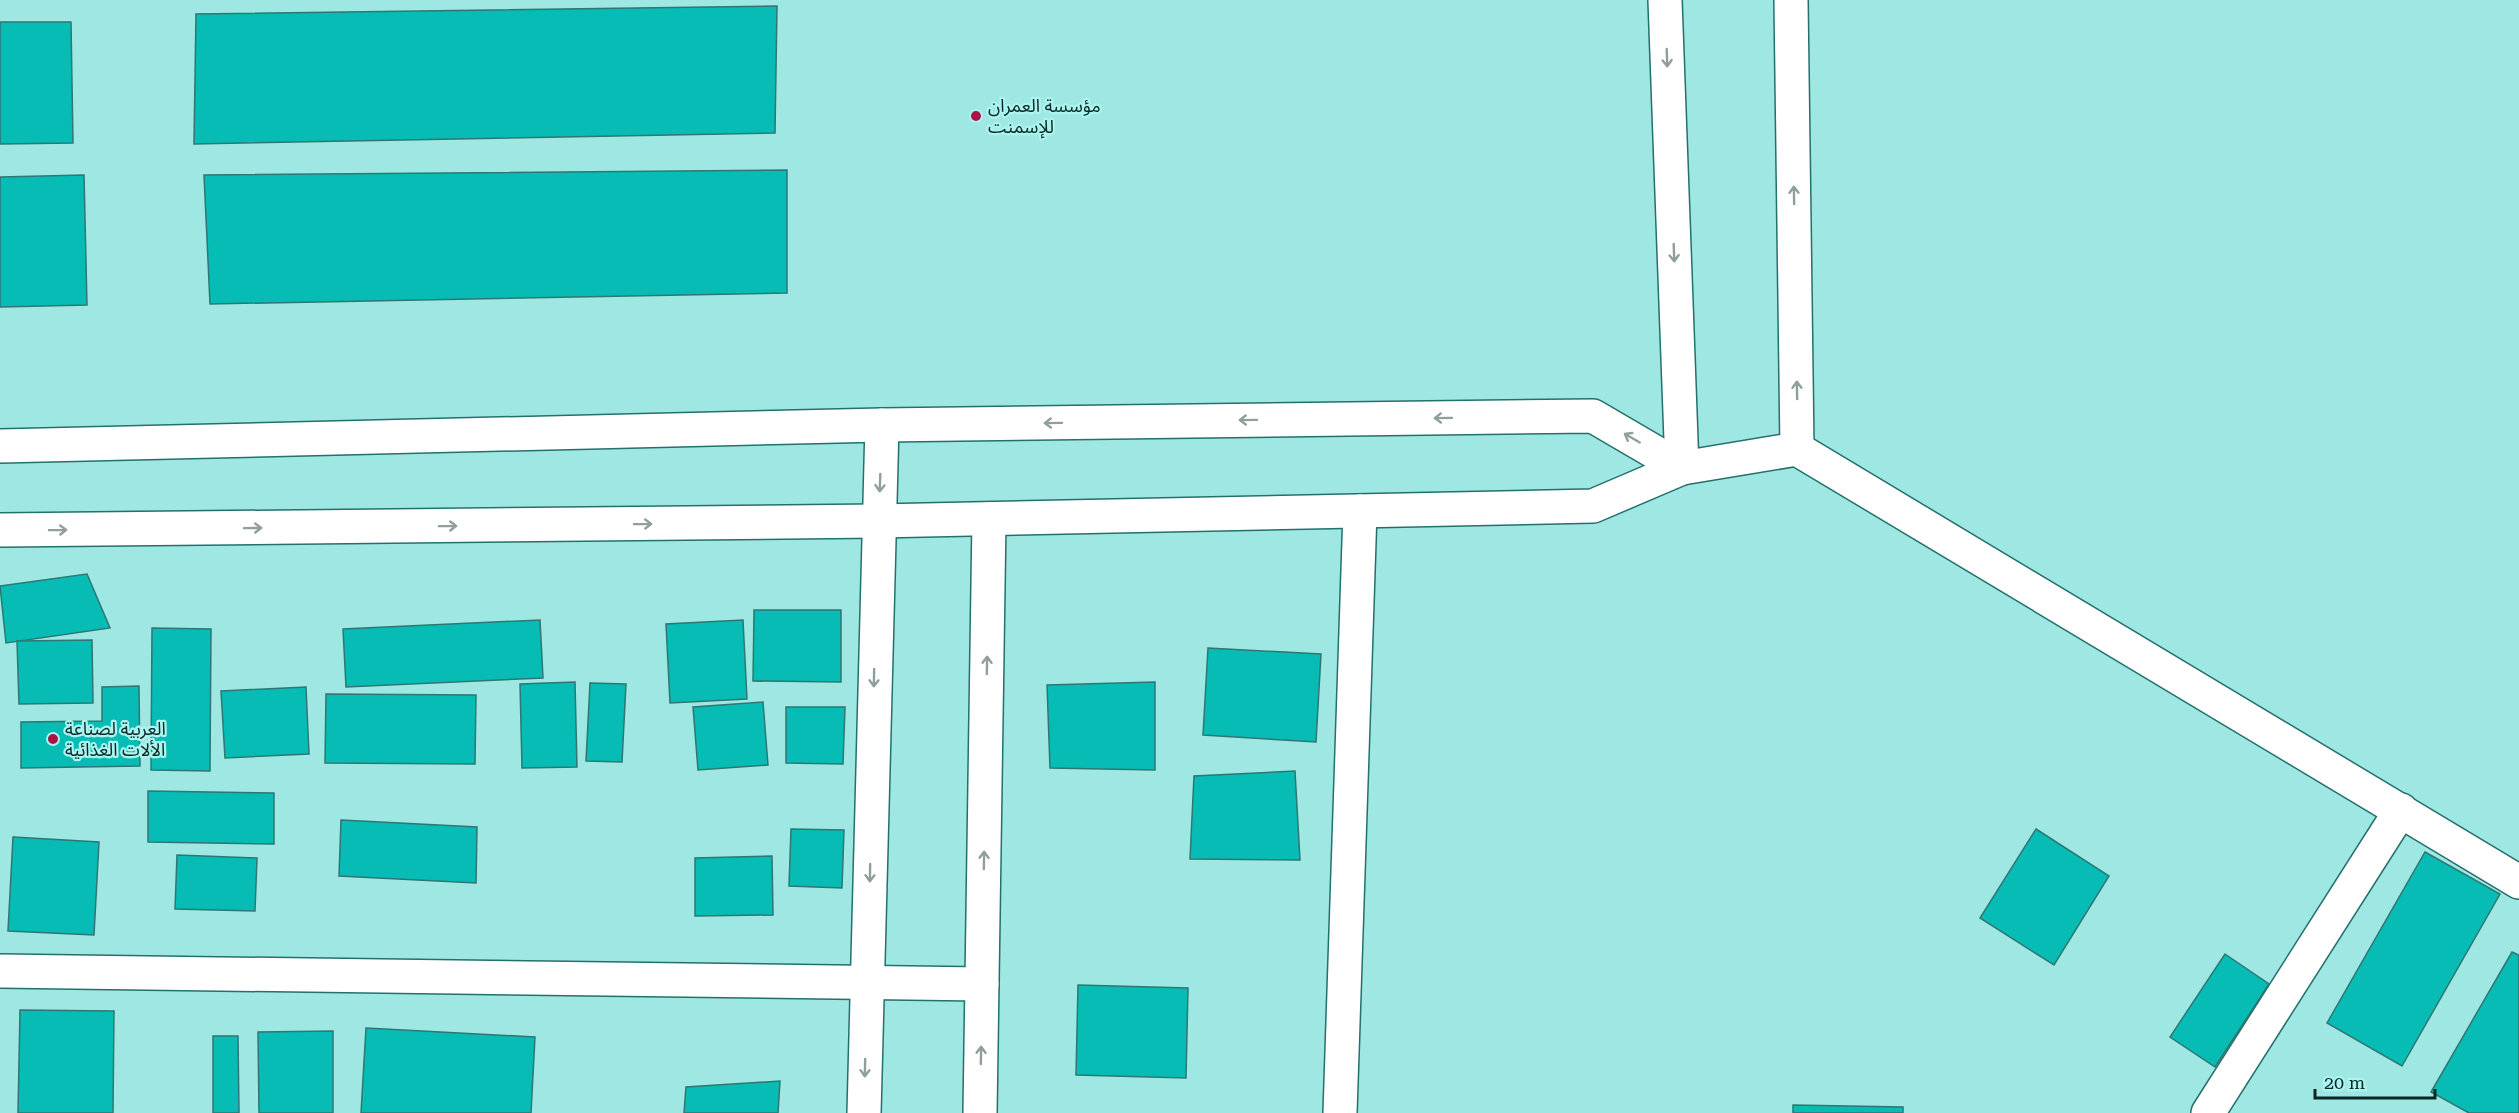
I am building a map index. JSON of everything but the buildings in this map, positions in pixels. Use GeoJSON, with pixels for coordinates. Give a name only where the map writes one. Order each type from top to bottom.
{"type":"FeatureCollection","features":[{"type":"Feature","properties":{"kind":"street"},"geometry":{"type":"LineString","coordinates":[[1665,0],[1682,468]]}},
{"type":"Feature","properties":{"kind":"street"},"geometry":{"type":"LineString","coordinates":[[1791,0],[1797,449]]}},
{"type":"Feature","properties":{"kind":"street"},"geometry":{"type":"LineString","coordinates":[[0,446],[882,425],[1593,416],[1682,468]]}},
{"type":"Feature","properties":{"kind":"street"},"geometry":{"type":"LineString","coordinates":[[864,1113],[882,425]]}},
{"type":"Feature","properties":{"kind":"street"},"geometry":{"type":"LineString","coordinates":[[0,530],[878,521],[1593,506],[1682,468],[1797,449],[2519,882]]}},
{"type":"Feature","properties":{"kind":"street"},"geometry":{"type":"LineString","coordinates":[[1340,1113],[1360,511]]}},
{"type":"Feature","properties":{"kind":"street"},"geometry":{"type":"LineString","coordinates":[[980,1113],[989,519]]}},
{"type":"Feature","properties":{"kind":"street"},"geometry":{"type":"LineString","coordinates":[[2208,1113],[2401,810]]}},
{"type":"Feature","properties":{"kind":"street"},"geometry":{"type":"LineString","coordinates":[[0,971],[982,984]]}},
{"type":"Feature","properties":{"kind":"place","name":"مؤسسة العمران للإسمنت"},"geometry":{"type":"Point","coordinates":[976,116]}},
{"type":"Feature","properties":{"kind":"place","name":"العربية لصناعة الألات الغذائية"},"geometry":{"type":"Point","coordinates":[53,739]}}]}
